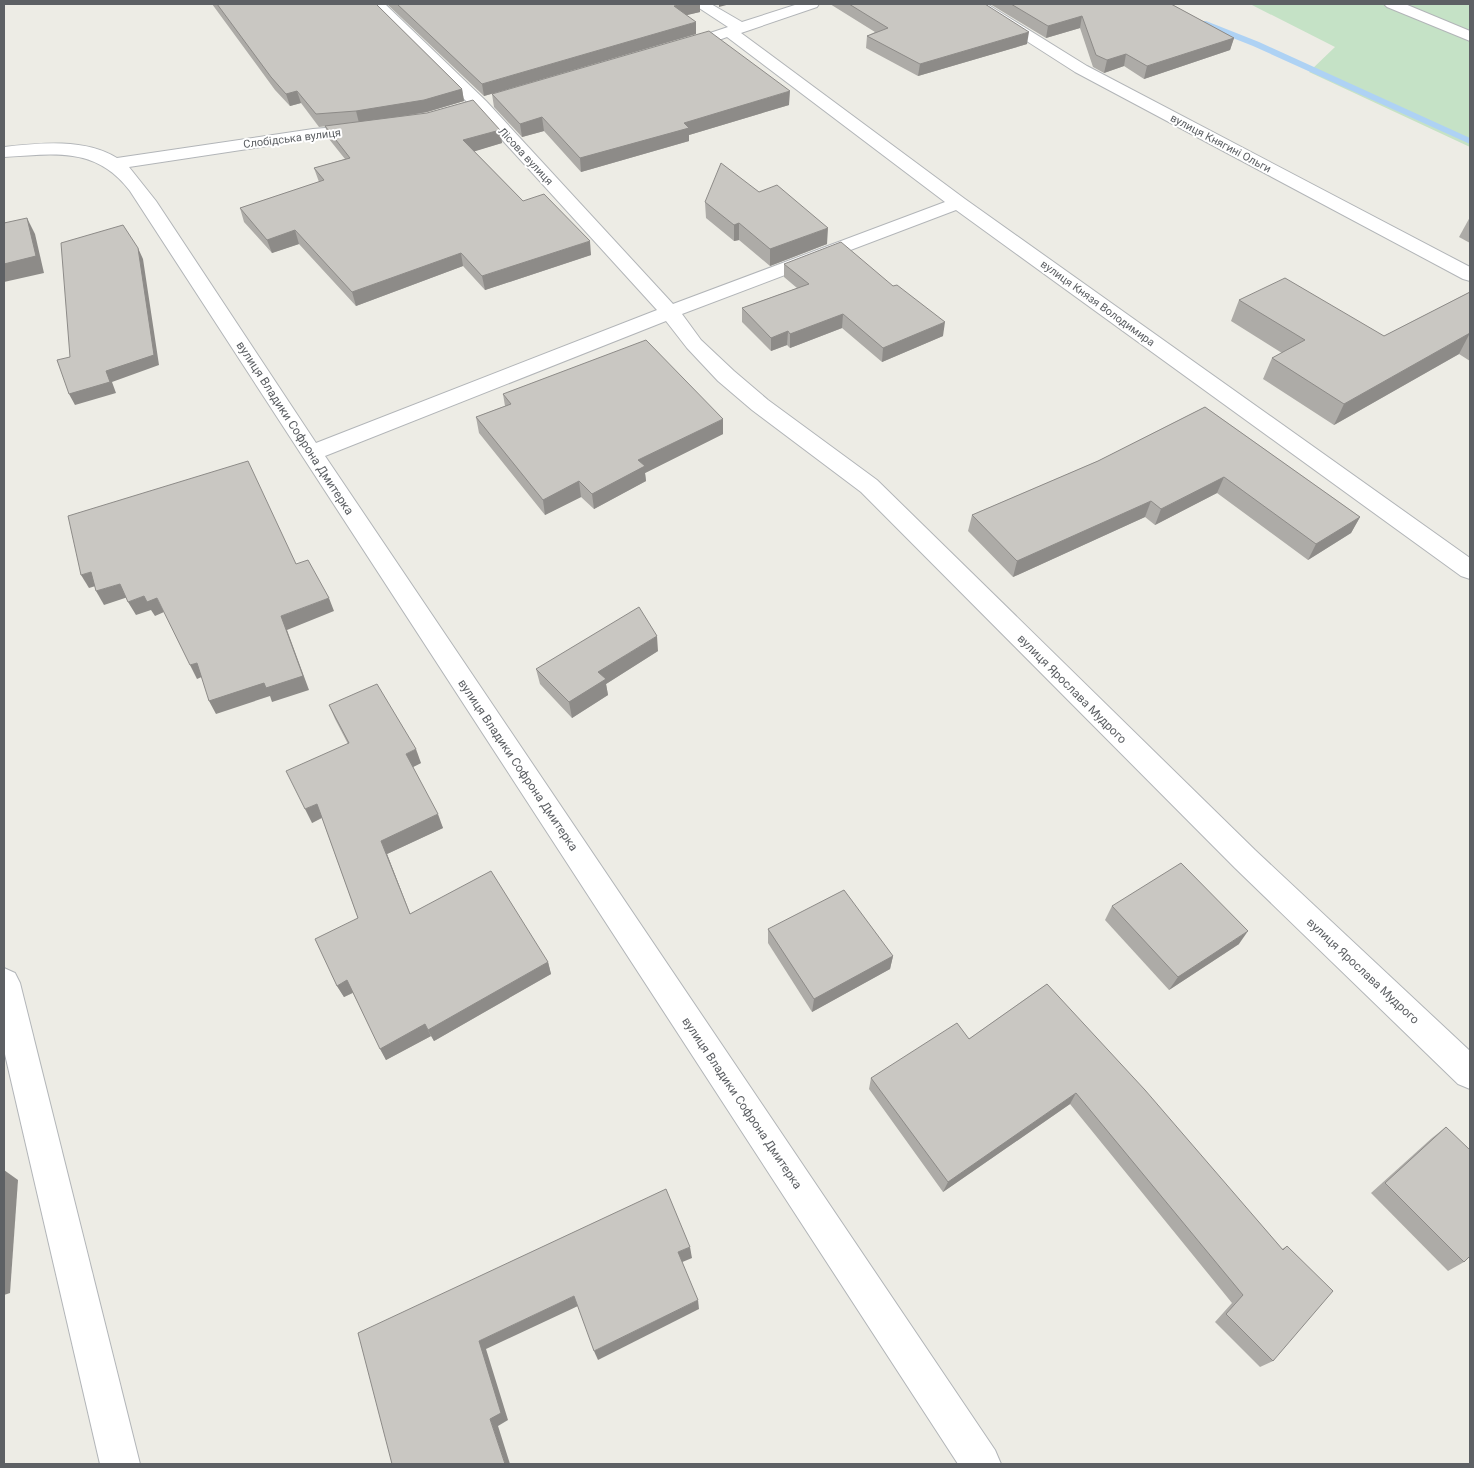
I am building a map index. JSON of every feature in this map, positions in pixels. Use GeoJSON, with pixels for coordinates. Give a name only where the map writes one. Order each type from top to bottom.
{"type":"FeatureCollection","features":[{"type":"Feature","properties":{"kind":"street","name":"Лісова вулиця"},"geometry":{"type":"LineString","coordinates":[[377,4],[471,108],[670,312]]}},
{"type":"Feature","properties":{"kind":"street","name":"вулиця Князя Володимира"},"geometry":{"type":"LineString","coordinates":[[701,4],[958,203],[1470,570]]}},
{"type":"Feature","properties":{"kind":"street"},"geometry":{"type":"LineString","coordinates":[[702,40],[812,4]]}},
{"type":"Feature","properties":{"kind":"street","name":"вулиця Княгині Ольги"},"geometry":{"type":"LineString","coordinates":[[977,4],[1081,69],[1470,275]]}},
{"type":"Feature","properties":{"kind":"street"},"geometry":{"type":"LineString","coordinates":[[1392,4],[1470,36]]}},
{"type":"Feature","properties":{"kind":"street"},"geometry":{"type":"LineString","coordinates":[[471,108],[498,100]]}},
{"type":"Feature","properties":{"kind":"street","name":"Слобідська вулиця"},"geometry":{"type":"LineString","coordinates":[[115,164],[216,148],[376,128]]}},
{"type":"Feature","properties":{"kind":"street","name":"вулиця Владики Софрона Дмитерка"},"geometry":{"type":"LineString","coordinates":[[4,152],[62,149],[85,153],[115,164],[128,176],[147,201],[311,453],[981,1464]]}},
{"type":"Feature","properties":{"kind":"street"},"geometry":{"type":"LineString","coordinates":[[311,453],[670,312],[958,203]]}},
{"type":"Feature","properties":{"kind":"street","name":"вулиця Ярослава Мудрого"},"geometry":{"type":"LineString","coordinates":[[670,312],[694,344],[726,376],[760,405],[869,486],[1245,859],[1470,1073]]}},
{"type":"Feature","properties":{"kind":"street"},"geometry":{"type":"LineString","coordinates":[[4,983],[120,1464]]}},
{"type":"Feature","properties":{"kind":"green space"},"geometry":{"type":"Polygon","coordinates":[[[1250,4],[1470,4],[1470,147],[1309,72],[1335,47],[1250,4]]]}},
{"type":"Feature","properties":{"kind":"building"},"geometry":{"type":"Polygon","coordinates":[[[217,4],[376,4],[462,89],[424,100],[356,111],[316,114],[297,91],[286,94],[271,77],[217,4]]]}},
{"type":"Feature","properties":{"kind":"building"},"geometry":{"type":"Polygon","coordinates":[[[397,4],[684,4],[674,6],[696,22],[482,84],[397,4]]]}},
{"type":"Feature","properties":{"kind":"building"},"geometry":{"type":"Polygon","coordinates":[[[849,4],[985,4],[1029,32],[920,64],[867,36],[888,28],[849,4]]]}},
{"type":"Feature","properties":{"kind":"building"},"geometry":{"type":"Polygon","coordinates":[[[1011,4],[1171,4],[1234,38],[1147,66],[1126,54],[1107,60],[1096,55],[1082,16],[1048,26],[1011,4]]]}},
{"type":"Feature","properties":{"kind":"building"},"geometry":{"type":"Polygon","coordinates":[[[709,31],[790,91],[684,123],[689,128],[580,158],[542,117],[520,124],[492,94],[709,31]]]}},
{"type":"Feature","properties":{"kind":"building"},"geometry":{"type":"Polygon","coordinates":[[[473,100],[500,130],[463,140],[523,201],[544,194],[590,241],[482,276],[461,253],[352,292],[295,230],[267,240],[240,208],[324,180],[314,168],[350,158],[325,126],[427,113],[473,100]]]}},
{"type":"Feature","properties":{"kind":"building"},"geometry":{"type":"Polygon","coordinates":[[[721,163],[759,192],[777,185],[828,228],[770,249],[739,223],[734,225],[705,202],[721,163]]]}},
{"type":"Feature","properties":{"kind":"building"},"geometry":{"type":"Polygon","coordinates":[[[27,218],[36,256],[4,264],[4,223],[27,218]]]}},
{"type":"Feature","properties":{"kind":"building"},"geometry":{"type":"Polygon","coordinates":[[[123,225],[138,248],[154,355],[106,371],[110,382],[69,394],[57,360],[70,357],[61,243],[123,225]]]}},
{"type":"Feature","properties":{"kind":"building"},"geometry":{"type":"Polygon","coordinates":[[[841,242],[893,286],[897,285],[945,322],[883,348],[843,314],[790,334],[788,331],[771,338],[742,308],[809,284],[784,264],[841,242]]]}},
{"type":"Feature","properties":{"kind":"building"},"geometry":{"type":"Polygon","coordinates":[[[1285,278],[1384,336],[1470,292],[1470,333],[1344,404],[1272,358],[1305,340],[1239,300],[1285,278]]]}},
{"type":"Feature","properties":{"kind":"building"},"geometry":{"type":"Polygon","coordinates":[[[646,340],[723,419],[638,460],[645,466],[592,494],[579,481],[543,500],[476,417],[511,404],[503,394],[646,340]]]}},
{"type":"Feature","properties":{"kind":"building"},"geometry":{"type":"Polygon","coordinates":[[[1205,407],[1360,517],[1316,544],[1224,477],[1161,509],[1151,501],[1017,561],[972,515],[1098,461],[1205,407]]]}},
{"type":"Feature","properties":{"kind":"building"},"geometry":{"type":"Polygon","coordinates":[[[248,461],[296,564],[308,560],[329,598],[281,616],[303,676],[266,688],[264,683],[209,701],[197,663],[190,665],[157,598],[147,602],[144,596],[128,602],[120,584],[96,591],[91,572],[81,575],[68,516],[248,461]]]}},
{"type":"Feature","properties":{"kind":"building"},"geometry":{"type":"Polygon","coordinates":[[[639,607],[657,636],[598,672],[606,679],[569,702],[536,669],[639,607]]]}},
{"type":"Feature","properties":{"kind":"building"},"geometry":{"type":"Polygon","coordinates":[[[377,684],[416,749],[406,754],[438,814],[381,841],[410,914],[491,871],[548,962],[428,1030],[425,1024],[380,1049],[347,980],[337,986],[315,939],[358,918],[317,804],[305,809],[286,771],[349,743],[329,705],[377,684]]]}},
{"type":"Feature","properties":{"kind":"building"},"geometry":{"type":"Polygon","coordinates":[[[1181,863],[1248,931],[1178,977],[1112,906],[1181,863]]]}},
{"type":"Feature","properties":{"kind":"building"},"geometry":{"type":"Polygon","coordinates":[[[844,890],[893,956],[814,999],[768,929],[844,890]]]}},
{"type":"Feature","properties":{"kind":"building"},"geometry":{"type":"Polygon","coordinates":[[[1047,984],[1145,1090],[1283,1250],[1287,1246],[1333,1291],[1273,1361],[1226,1314],[1243,1295],[1076,1093],[948,1182],[871,1078],[957,1023],[969,1039],[1047,984]]]}},
{"type":"Feature","properties":{"kind":"building"},"geometry":{"type":"Polygon","coordinates":[[[1446,1127],[1470,1150],[1470,1256],[1464,1262],[1385,1183],[1446,1127]]]}},
{"type":"Feature","properties":{"kind":"building"},"geometry":{"type":"Polygon","coordinates":[[[666,1189],[690,1247],[678,1252],[698,1300],[594,1351],[574,1296],[479,1341],[501,1413],[490,1419],[505,1464],[392,1464],[358,1333],[666,1189]]]}},
{"type":"Feature","properties":{"kind":"waterway"},"geometry":{"type":"LineString","coordinates":[[1203,23],[1256,44],[1470,141]]}}]}
